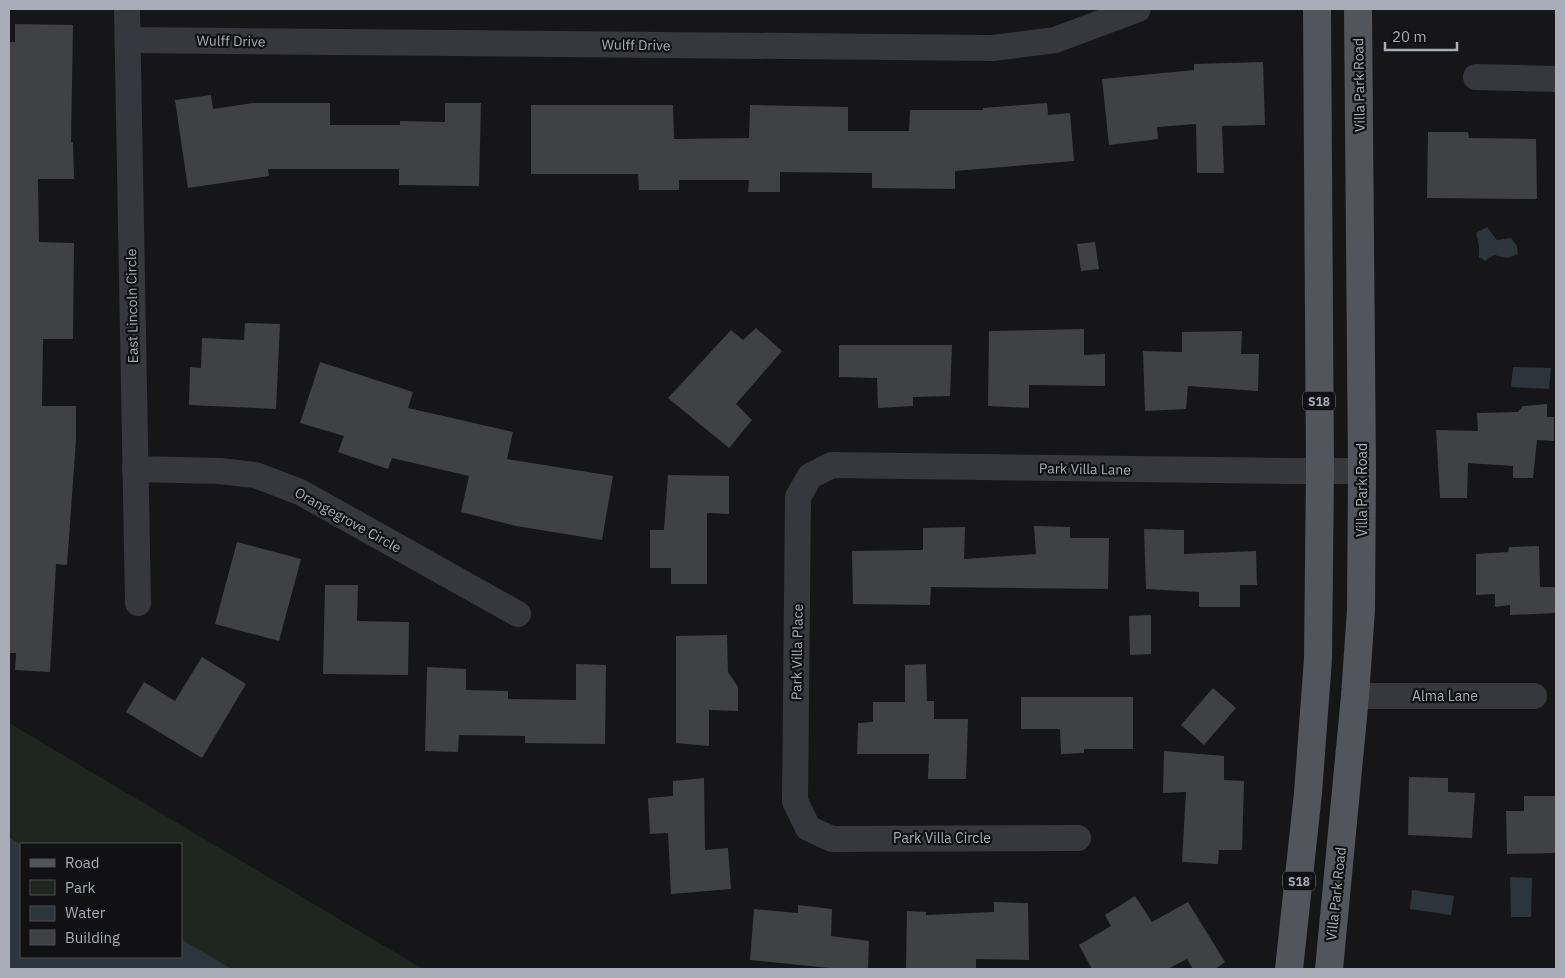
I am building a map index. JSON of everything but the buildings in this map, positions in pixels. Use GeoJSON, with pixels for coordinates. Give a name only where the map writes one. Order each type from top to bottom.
{"type":"FeatureCollection","features":[{"type":"Feature","properties":{"kind":"main road","name":"S18"},"geometry":{"type":"LineString","coordinates":[[1289,969],[1308,793],[1318,659],[1320,470],[1317,9]]}},
{"type":"Feature","properties":{"kind":"main road","name":"Villa Park Road"},"geometry":{"type":"LineString","coordinates":[[1329,969],[1355,696],[1361,610],[1362,471],[1358,9]]}},
{"type":"Feature","properties":{"kind":"street","name":"East Lincoln Circle"},"geometry":{"type":"LineString","coordinates":[[127,9],[138,603]]}},
{"type":"Feature","properties":{"kind":"street","name":"Wulff Drive"},"geometry":{"type":"LineString","coordinates":[[128,40],[993,48],[1055,40],[1138,9]]}},
{"type":"Feature","properties":{"kind":"street"},"geometry":{"type":"LineString","coordinates":[[1476,77],[1556,79]]}},
{"type":"Feature","properties":{"kind":"street","name":"Park Villa Lane"},"geometry":{"type":"LineString","coordinates":[[810,476],[832,465],[1362,471]]}},
{"type":"Feature","properties":{"kind":"street","name":"Orangegrove Circle"},"geometry":{"type":"LineString","coordinates":[[135,469],[255,475],[291,488],[518,614]]}},
{"type":"Feature","properties":{"kind":"street","name":"Park Villa Place"},"geometry":{"type":"LineString","coordinates":[[808,828],[795,801],[798,497],[810,476]]}},
{"type":"Feature","properties":{"kind":"street","name":"Alma Lane"},"geometry":{"type":"LineString","coordinates":[[1355,696],[1534,696]]}},
{"type":"Feature","properties":{"kind":"street","name":"Park Villa Circle"},"geometry":{"type":"LineString","coordinates":[[808,828],[832,839],[1078,838]]}},
{"type":"Feature","properties":{"kind":"green space"},"geometry":{"type":"Polygon","coordinates":[[[9,723],[423,969],[232,969],[182,940],[182,843],[20,844],[9,837],[9,723]]]}},
{"type":"Feature","properties":{"kind":"water"},"geometry":{"type":"Polygon","coordinates":[[[1487,227],[1497,240],[1511,238],[1517,246],[1518,254],[1507,258],[1494,255],[1485,261],[1479,257],[1476,233],[1487,227]]]}},
{"type":"Feature","properties":{"kind":"water"},"geometry":{"type":"Polygon","coordinates":[[[1513,367],[1551,368],[1549,389],[1511,387],[1513,367]]]}},
{"type":"Feature","properties":{"kind":"water"},"geometry":{"type":"Polygon","coordinates":[[[9,837],[20,844],[20,958],[182,958],[182,940],[232,969],[9,969],[9,837]]]}},
{"type":"Feature","properties":{"kind":"water"},"geometry":{"type":"Polygon","coordinates":[[[1510,877],[1532,878],[1531,917],[1511,917],[1510,877]]]}},
{"type":"Feature","properties":{"kind":"water"},"geometry":{"type":"Polygon","coordinates":[[[1412,890],[1454,896],[1451,915],[1410,909],[1412,890]]]}}]}
